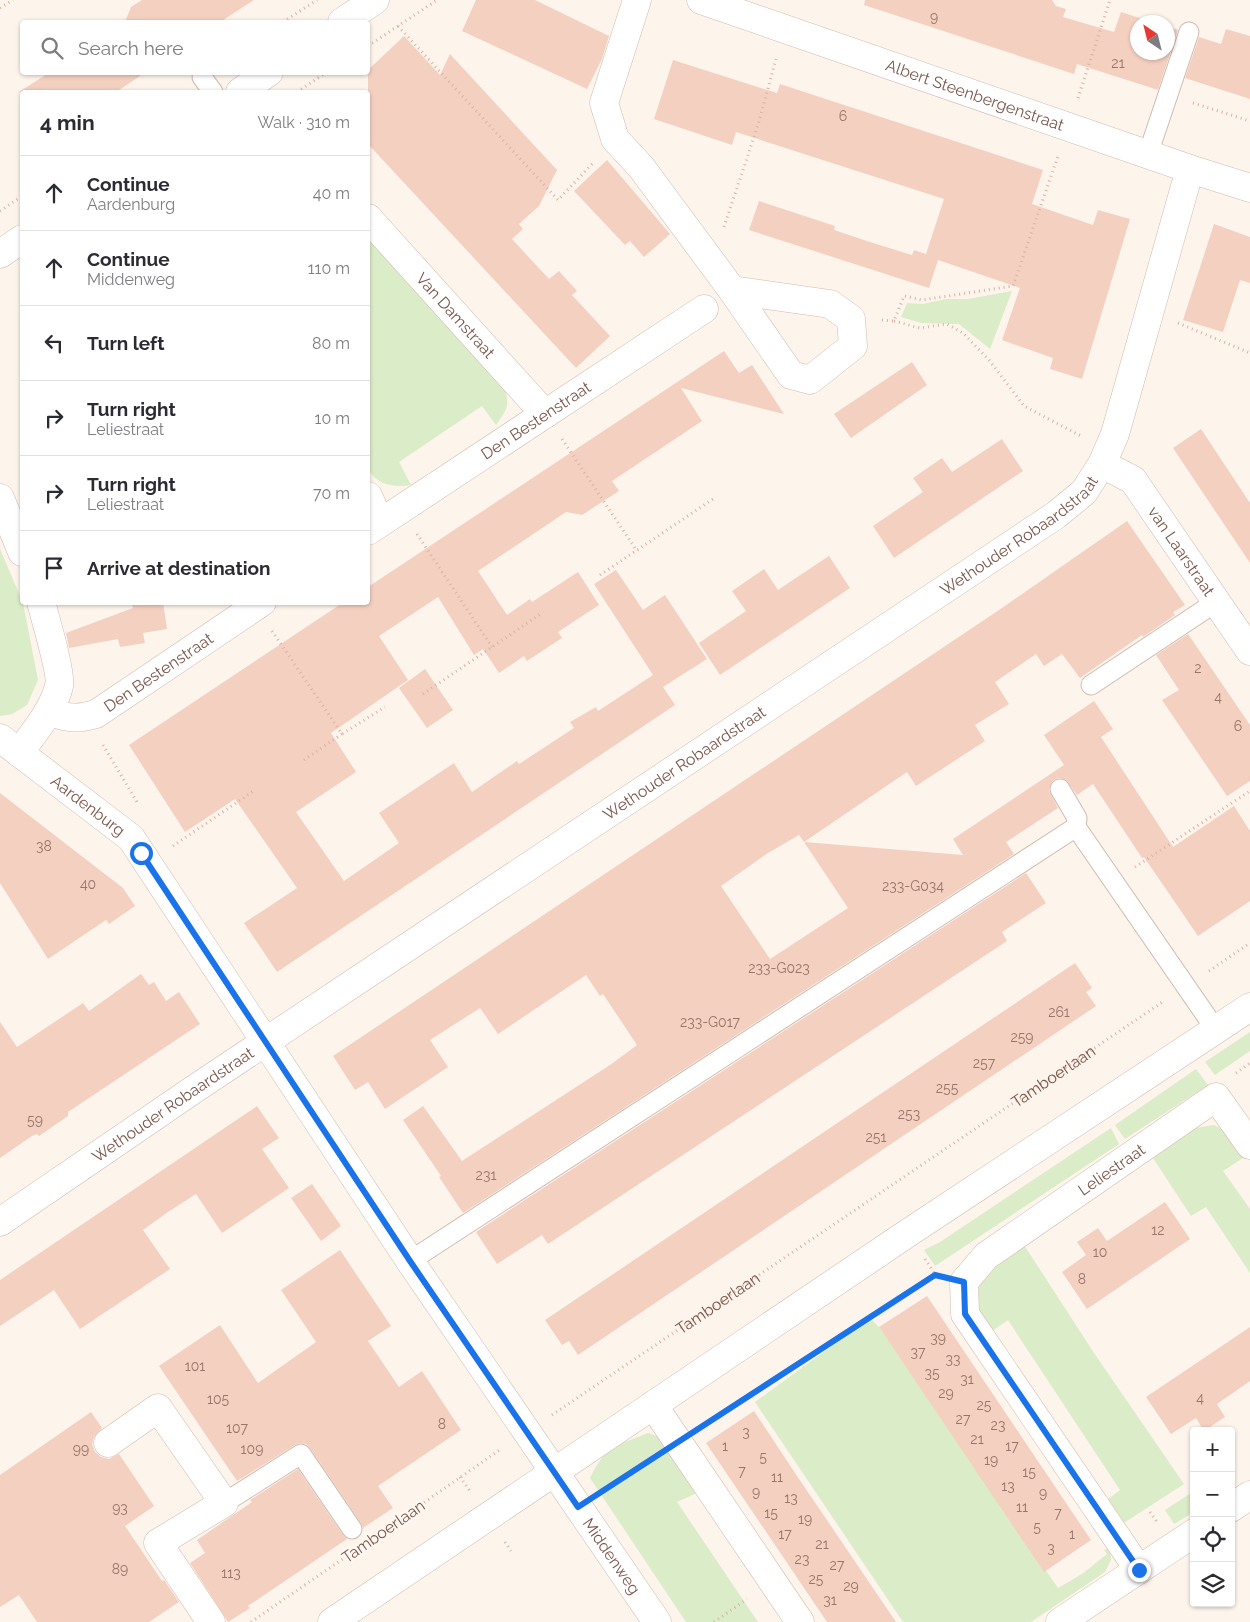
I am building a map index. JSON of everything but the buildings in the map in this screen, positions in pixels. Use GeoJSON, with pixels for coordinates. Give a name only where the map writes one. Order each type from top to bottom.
{"type":"FeatureCollection","features":[{"type":"Feature","properties":{"kind":"street"},"geometry":{"type":"LineString","coordinates":[[345,20],[375,0]]}},
{"type":"Feature","properties":{"kind":"street"},"geometry":{"type":"LineString","coordinates":[[637,0],[604,103],[615,140],[641,167],[732,290],[791,375],[810,380],[854,346],[852,319],[830,304],[732,290]]}},
{"type":"Feature","properties":{"kind":"street","name":"Albert Steenbergenstraat"},"geometry":{"type":"LineString","coordinates":[[701,0],[1250,188]]}},
{"type":"Feature","properties":{"kind":"street","name":"Wethouder Robaardstraat"},"geometry":{"type":"LineString","coordinates":[[0,1222],[1056,515],[1084,492],[1105,457],[1115,434],[1190,169]]}},
{"type":"Feature","properties":{"kind":"street","name":"Van Damstraat"},"geometry":{"type":"LineString","coordinates":[[370,220],[544,414]]}},
{"type":"Feature","properties":{"kind":"street"},"geometry":{"type":"LineString","coordinates":[[0,254],[20,240]]}},
{"type":"Feature","properties":{"kind":"street","name":"Den Bestenstraat"},"geometry":{"type":"LineString","coordinates":[[383,521],[704,309]]}},
{"type":"Feature","properties":{"kind":"street","name":"van Laarstraat"},"geometry":{"type":"LineString","coordinates":[[1105,457],[1133,480],[1250,651]]}},
{"type":"Feature","properties":{"kind":"street"},"geometry":{"type":"LineString","coordinates":[[0,498],[20,547]]}},
{"type":"Feature","properties":{"kind":"street"},"geometry":{"type":"LineString","coordinates":[[370,499],[383,521]]}},
{"type":"Feature","properties":{"kind":"street","name":"Aardenburg"},"geometry":{"type":"LineString","coordinates":[[42,605],[60,684],[48,712],[9,746],[131,838],[265,1043]]}},
{"type":"Feature","properties":{"kind":"street","name":"Den Bestenstraat"},"geometry":{"type":"LineString","coordinates":[[48,712],[67,718],[96,714],[258,605]]}},
{"type":"Feature","properties":{"kind":"street"},"geometry":{"type":"LineString","coordinates":[[332,1622],[908,1233],[1250,1007]]}},
{"type":"Feature","properties":{"kind":"street","name":"Middenweg"},"geometry":{"type":"LineString","coordinates":[[265,1043],[410,1261],[657,1622]]}},
{"type":"Feature","properties":{"kind":"street","name":"Leliestraat"},"geometry":{"type":"LineString","coordinates":[[1139,1570],[965,1314],[964,1282],[986,1256],[1216,1097],[1250,1145]]}},
{"type":"Feature","properties":{"kind":"street"},"geometry":{"type":"LineString","coordinates":[[653,1405],[800,1622]]}},
{"type":"Feature","properties":{"kind":"street"},"geometry":{"type":"LineString","coordinates":[[108,1443],[158,1408],[224,1503]]}},
{"type":"Feature","properties":{"kind":"street"},"geometry":{"type":"LineString","coordinates":[[1235,1505],[1250,1495]]}},
{"type":"Feature","properties":{"kind":"street","name":"Tamboerlaan"},"geometry":{"type":"LineString","coordinates":[[211,1622],[158,1544],[224,1503]]}},
{"type":"Feature","properties":{"kind":"street"},"geometry":{"type":"LineString","coordinates":[[1060,1622],[1190,1536]]}},
{"type":"Feature","properties":{"kind":"lane"},"geometry":{"type":"LineString","coordinates":[[1148,154],[1189,32]]}},
{"type":"Feature","properties":{"kind":"lane"},"geometry":{"type":"LineString","coordinates":[[202,77],[212,90]]}},
{"type":"Feature","properties":{"kind":"lane"},"geometry":{"type":"LineString","coordinates":[[1091,685],[1216,602]]}},
{"type":"Feature","properties":{"kind":"lane"},"geometry":{"type":"LineString","coordinates":[[410,1261],[1076,827],[1078,818],[1060,789]]}},
{"type":"Feature","properties":{"kind":"lane"},"geometry":{"type":"LineString","coordinates":[[1076,827],[1216,1030]]}},
{"type":"Feature","properties":{"kind":"lane","name":"Tamboerlaan"},"geometry":{"type":"LineString","coordinates":[[224,1503],[300,1454],[352,1529]]}},
{"type":"Feature","properties":{"kind":"path"},"geometry":{"type":"LineString","coordinates":[[0,8],[13,0]]}},
{"type":"Feature","properties":{"kind":"path"},"geometry":{"type":"LineString","coordinates":[[286,20],[317,0]]}},
{"type":"Feature","properties":{"kind":"path"},"geometry":{"type":"LineString","coordinates":[[370,45],[437,0]]}},
{"type":"Feature","properties":{"kind":"path"},"geometry":{"type":"LineString","coordinates":[[894,321],[904,296],[922,300],[1013,286],[1110,0]]}},
{"type":"Feature","properties":{"kind":"path"},"geometry":{"type":"LineString","coordinates":[[398,26],[558,200],[615,140]]}},
{"type":"Feature","properties":{"kind":"path"},"geometry":{"type":"LineString","coordinates":[[712,263],[758,125],[784,28]]}},
{"type":"Feature","properties":{"kind":"path"},"geometry":{"type":"LineString","coordinates":[[300,90],[322,75]]}},
{"type":"Feature","properties":{"kind":"path"},"geometry":{"type":"LineString","coordinates":[[1167,95],[1250,121]]}},
{"type":"Feature","properties":{"kind":"path"},"geometry":{"type":"LineString","coordinates":[[0,211],[20,197]]}},
{"type":"Feature","properties":{"kind":"path"},"geometry":{"type":"LineString","coordinates":[[1150,311],[1250,353]]}},
{"type":"Feature","properties":{"kind":"path"},"geometry":{"type":"LineString","coordinates":[[852,319],[894,321],[920,328],[947,324],[962,333],[989,360],[1024,406],[1105,457]]}},
{"type":"Feature","properties":{"kind":"path"},"geometry":{"type":"LineString","coordinates":[[544,414],[637,551]]}},
{"type":"Feature","properties":{"kind":"path"},"geometry":{"type":"LineString","coordinates":[[600,575],[716,497]]}},
{"type":"Feature","properties":{"kind":"path"},"geometry":{"type":"LineString","coordinates":[[383,521],[492,647]]}},
{"type":"Feature","properties":{"kind":"path"},"geometry":{"type":"LineString","coordinates":[[423,694],[542,613]]}},
{"type":"Feature","properties":{"kind":"path"},"geometry":{"type":"LineString","coordinates":[[271,629],[342,734]]}},
{"type":"Feature","properties":{"kind":"path"},"geometry":{"type":"LineString","coordinates":[[304,760],[385,707]]}},
{"type":"Feature","properties":{"kind":"path"},"geometry":{"type":"LineString","coordinates":[[85,717],[138,802]]}},
{"type":"Feature","properties":{"kind":"path"},"geometry":{"type":"LineString","coordinates":[[147,863],[256,790]]}},
{"type":"Feature","properties":{"kind":"path"},"geometry":{"type":"LineString","coordinates":[[1114,882],[1250,791]]}},
{"type":"Feature","properties":{"kind":"path","name":"Tamboerlaan"},"geometry":{"type":"LineString","coordinates":[[372,1539],[1250,943]]}},
{"type":"Feature","properties":{"kind":"path"},"geometry":{"type":"LineString","coordinates":[[908,1233],[935,1275]]}},
{"type":"Feature","properties":{"kind":"path"},"geometry":{"type":"LineString","coordinates":[[578,1507],[943,1270]]}},
{"type":"Feature","properties":{"kind":"path","name":"Tamboerlaan"},"geometry":{"type":"LineString","coordinates":[[250,1622],[347,1555]]}},
{"type":"Feature","properties":{"kind":"path"},"geometry":{"type":"LineString","coordinates":[[714,1622],[773,1582]]}},
{"type":"Feature","properties":{"kind":"green space"},"geometry":{"type":"Polygon","coordinates":[[[370,236],[504,385],[507,398],[507,406],[496,425],[482,406],[399,462],[411,485],[398,486],[386,484],[376,479],[370,472],[370,236]]]}},
{"type":"Feature","properties":{"kind":"green space"},"geometry":{"type":"Polygon","coordinates":[[[1012,291],[990,349],[959,324],[921,323],[901,317],[907,303],[923,304],[946,299],[968,299],[1012,291]]]}},
{"type":"Feature","properties":{"kind":"green space"},"geometry":{"type":"Polygon","coordinates":[[[0,549],[20,596],[20,605],[23,605],[38,680],[27,705],[12,714],[0,716],[0,549]]]}},
{"type":"Feature","properties":{"kind":"green space"},"geometry":{"type":"Polygon","coordinates":[[[1250,1032],[1250,1051],[1215,1075],[1205,1062],[1250,1032]]]}},
{"type":"Feature","properties":{"kind":"green space"},"geometry":{"type":"Polygon","coordinates":[[[1196,1069],[1208,1085],[1125,1139],[1115,1125],[1196,1069]]]}},
{"type":"Feature","properties":{"kind":"green space"},"geometry":{"type":"Polygon","coordinates":[[[1214,1125],[1224,1130],[1233,1138],[1242,1152],[1243,1158],[1223,1171],[1250,1209],[1250,1273],[1206,1207],[1191,1216],[1153,1158],[1196,1128],[1214,1125]]]}},
{"type":"Feature","properties":{"kind":"green space"},"geometry":{"type":"Polygon","coordinates":[[[1111,1128],[1119,1144],[935,1266],[924,1250],[940,1242],[1111,1128]]]}},
{"type":"Feature","properties":{"kind":"green space"},"geometry":{"type":"Polygon","coordinates":[[[1024,1245],[1094,1353],[1184,1484],[1119,1526],[1103,1503],[1120,1490],[1008,1320],[989,1333],[976,1304],[975,1288],[982,1274],[1024,1245]]]}},
{"type":"Feature","properties":{"kind":"green space"},"geometry":{"type":"Polygon","coordinates":[[[870,1318],[879,1327],[1058,1588],[1082,1574],[1107,1554],[1104,1550],[1110,1547],[1111,1560],[1105,1572],[1031,1622],[903,1622],[755,1402],[870,1318]]]}},
{"type":"Feature","properties":{"kind":"green space"},"geometry":{"type":"Polygon","coordinates":[[[648,1433],[665,1439],[697,1493],[677,1502],[758,1622],[686,1622],[590,1478],[601,1459],[613,1448],[648,1433]]]}},
{"type":"Feature","properties":{"kind":"green space"},"geometry":{"type":"Polygon","coordinates":[[[1190,1494],[1190,1514],[1174,1524],[1165,1510],[1190,1494]]]}},
{"type":"Feature","properties":{"kind":"route"},"geometry":{"type":"LineString","coordinates":[[141,853],[410,1261],[578,1507],[935,1275],[964,1282],[965,1314],[1139,1570]]}}]}
